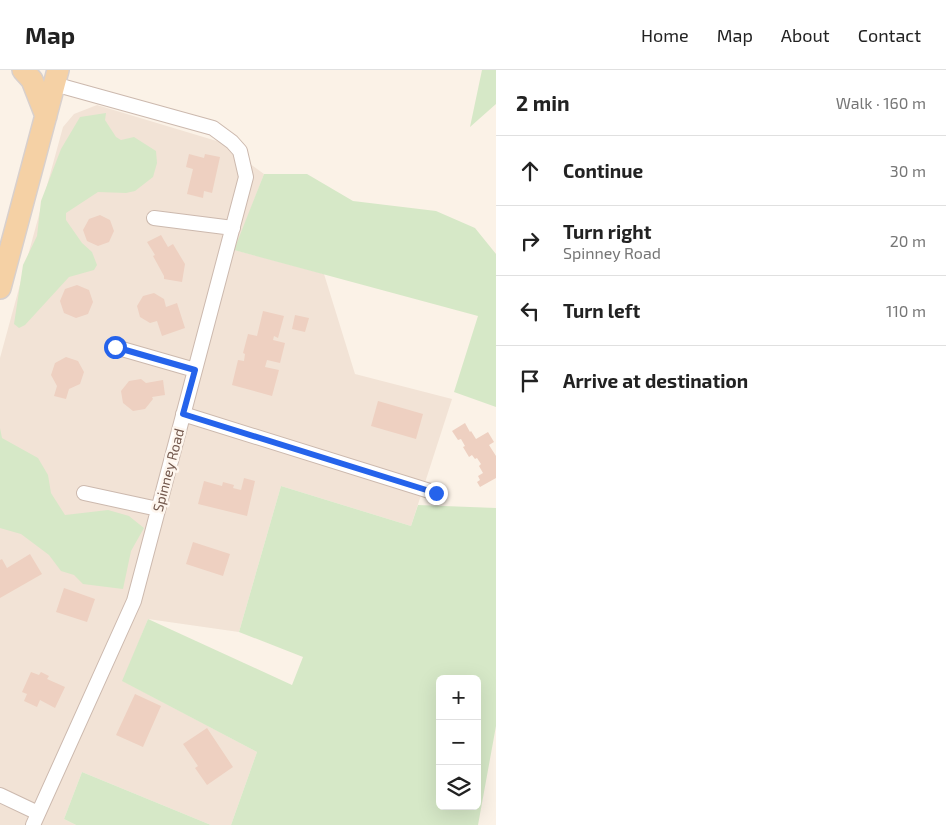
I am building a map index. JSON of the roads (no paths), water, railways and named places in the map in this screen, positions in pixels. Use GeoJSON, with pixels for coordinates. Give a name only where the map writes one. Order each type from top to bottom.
{"type":"FeatureCollection","features":[{"type":"Feature","properties":{"kind":"main road"},"geometry":{"type":"LineString","coordinates":[[23,70],[32,80],[46,116]]}},
{"type":"Feature","properties":{"kind":"main road"},"geometry":{"type":"LineString","coordinates":[[0,288],[56,77]]}},
{"type":"Feature","properties":{"kind":"street","name":"Spinney Road"},"geometry":{"type":"LineString","coordinates":[[35,819],[134,601],[246,177],[240,151],[232,142],[213,128],[56,77]]}},
{"type":"Feature","properties":{"kind":"street"},"geometry":{"type":"LineString","coordinates":[[154,218],[233,228]]}},
{"type":"Feature","properties":{"kind":"street"},"geometry":{"type":"LineString","coordinates":[[115,347],[195,370]]}},
{"type":"Feature","properties":{"kind":"street"},"geometry":{"type":"LineString","coordinates":[[183,414],[436,493]]}},
{"type":"Feature","properties":{"kind":"street"},"geometry":{"type":"LineString","coordinates":[[84,493],[158,509]]}},
{"type":"Feature","properties":{"kind":"street"},"geometry":{"type":"LineString","coordinates":[[0,795],[35,819]]}}]}
